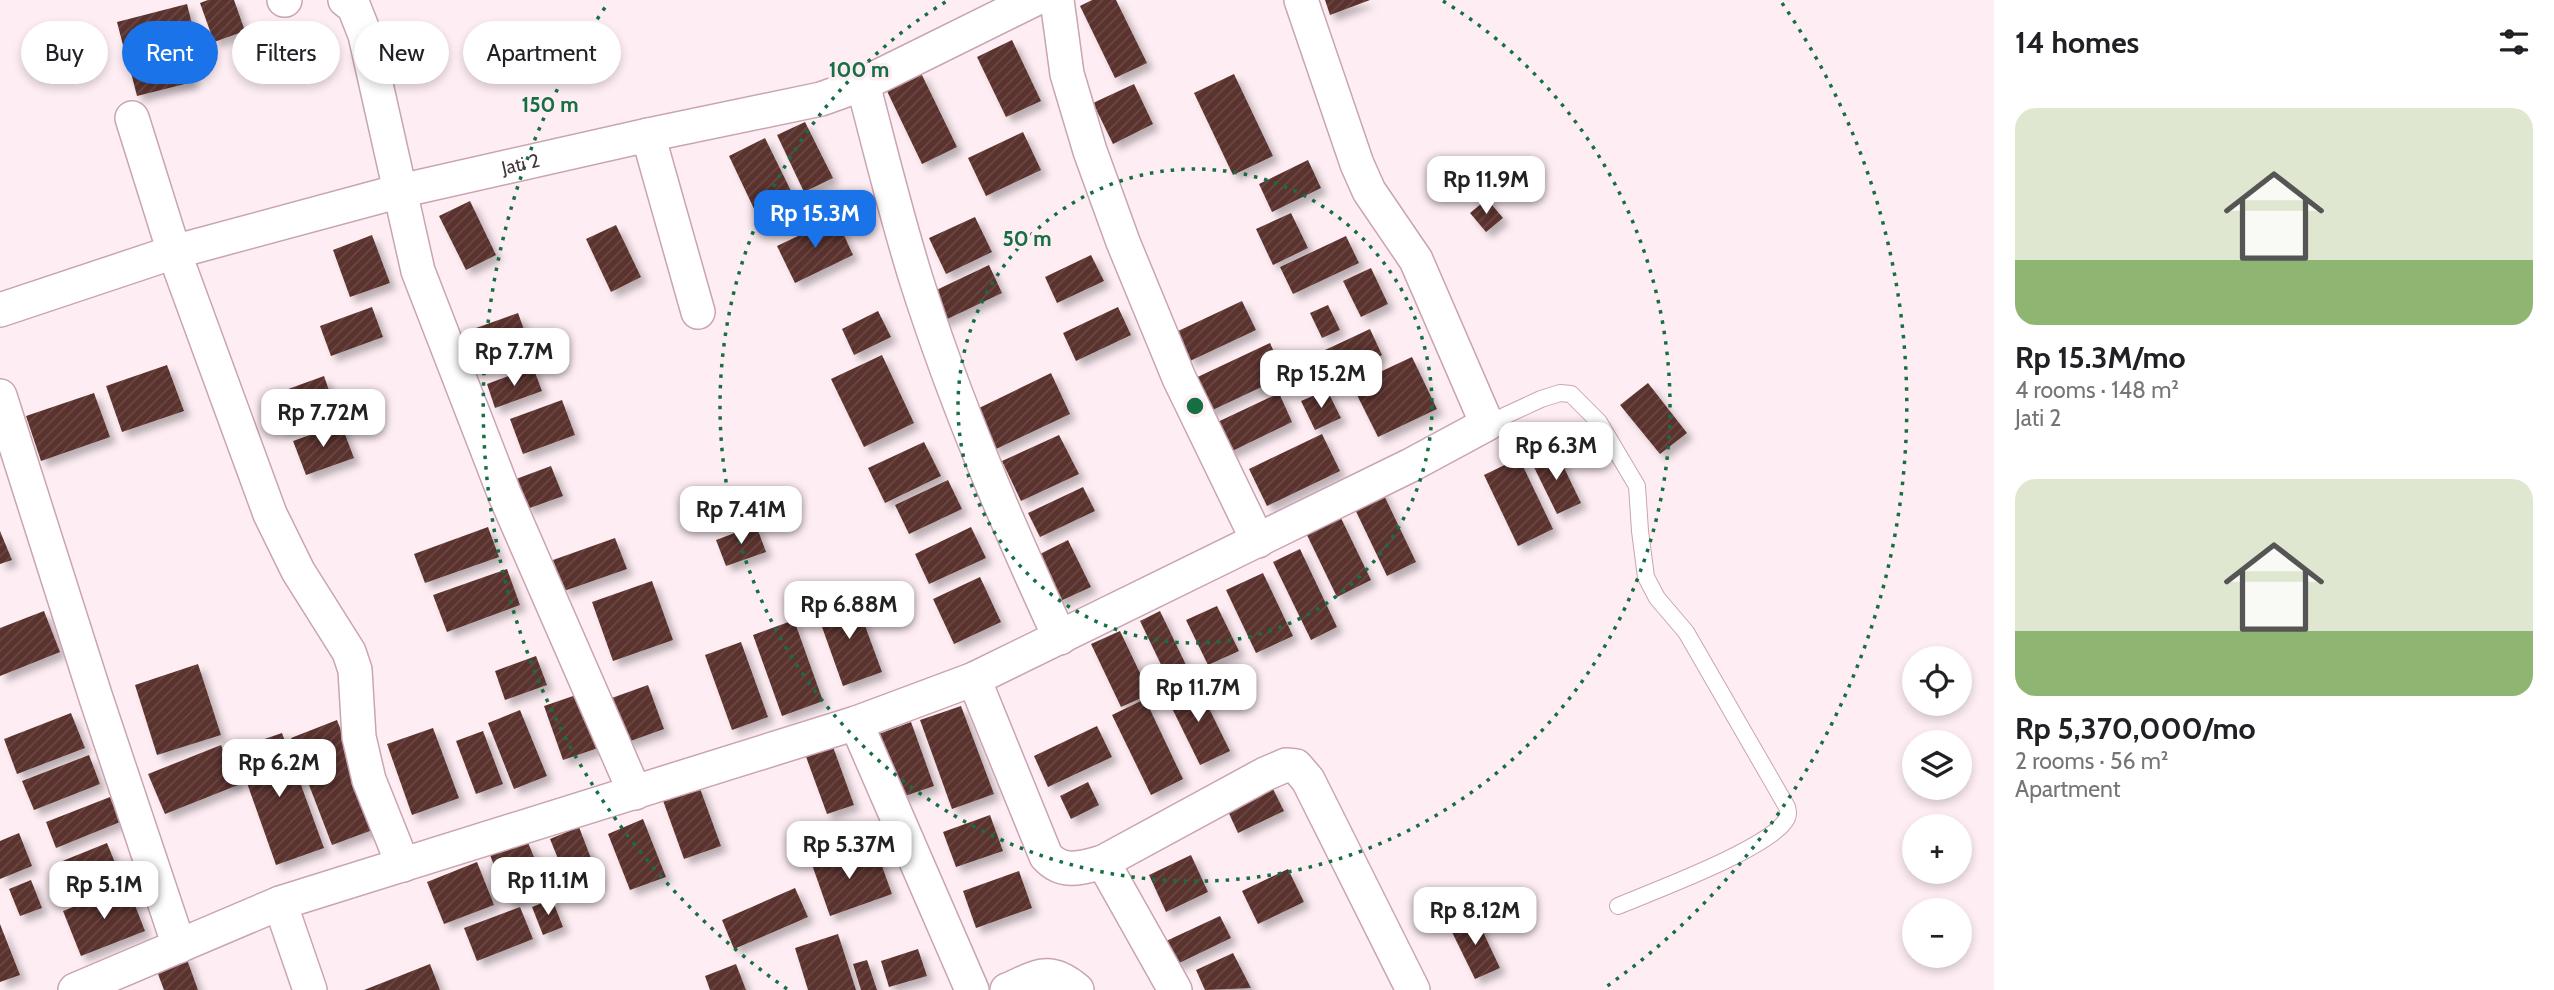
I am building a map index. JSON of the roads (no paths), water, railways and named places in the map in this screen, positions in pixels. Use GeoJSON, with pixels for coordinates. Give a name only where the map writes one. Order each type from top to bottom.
{"type":"FeatureCollection","features":[{"type":"Feature","properties":{"kind":"street"},"geometry":{"type":"LineString","coordinates":[[345,0],[354,7],[365,35],[418,271],[439,330],[504,493],[635,793]]}},
{"type":"Feature","properties":{"kind":"street","name":"Jati 2"},"geometry":{"type":"LineString","coordinates":[[0,310],[174,252],[400,191],[821,99],[863,84],[1033,0]]}},
{"type":"Feature","properties":{"kind":"street"},"geometry":{"type":"LineString","coordinates":[[1057,0],[1068,74],[1090,151],[1123,242],[1179,378],[1258,541]]}},
{"type":"Feature","properties":{"kind":"street"},"geometry":{"type":"LineString","coordinates":[[85,988],[280,903],[856,723],[974,679],[1411,465],[1487,424],[1416,260],[1369,191],[1357,164],[1301,0]]}},
{"type":"Feature","properties":{"kind":"street"},"geometry":{"type":"LineString","coordinates":[[863,84],[916,279],[964,415],[1006,521],[1060,638]]}},
{"type":"Feature","properties":{"kind":"street"},"geometry":{"type":"LineString","coordinates":[[132,118],[174,252],[270,514],[298,572],[349,652],[355,670],[359,737],[369,780],[403,865]]}},
{"type":"Feature","properties":{"kind":"street"},"geometry":{"type":"LineString","coordinates":[[648,135],[698,312]]}},
{"type":"Feature","properties":{"kind":"street"},"geometry":{"type":"LineString","coordinates":[[0,397],[179,946]]}},
{"type":"Feature","properties":{"kind":"street"},"geometry":{"type":"LineString","coordinates":[[974,679],[1046,856],[1054,865],[1068,869],[1103,862],[1265,774],[1286,765],[1296,766],[1308,780],[1413,990]]}},
{"type":"Feature","properties":{"kind":"street"},"geometry":{"type":"LineString","coordinates":[[856,723],[972,990]]}},
{"type":"Feature","properties":{"kind":"street"},"geometry":{"type":"LineString","coordinates":[[1103,862],[1175,990]]}},
{"type":"Feature","properties":{"kind":"street"},"geometry":{"type":"LineString","coordinates":[[280,903],[310,990]]}},
{"type":"Feature","properties":{"kind":"street"},"geometry":{"type":"LineString","coordinates":[[1007,990],[1037,975],[1054,975],[1077,990]]}},
{"type":"Feature","properties":{"kind":"lane"},"geometry":{"type":"LineString","coordinates":[[1487,424],[1560,393],[1571,394],[1600,422],[1637,486],[1646,577],[1651,588],[1686,632],[1787,807],[1788,817],[1785,821],[1758,843],[1618,906]]}}]}
